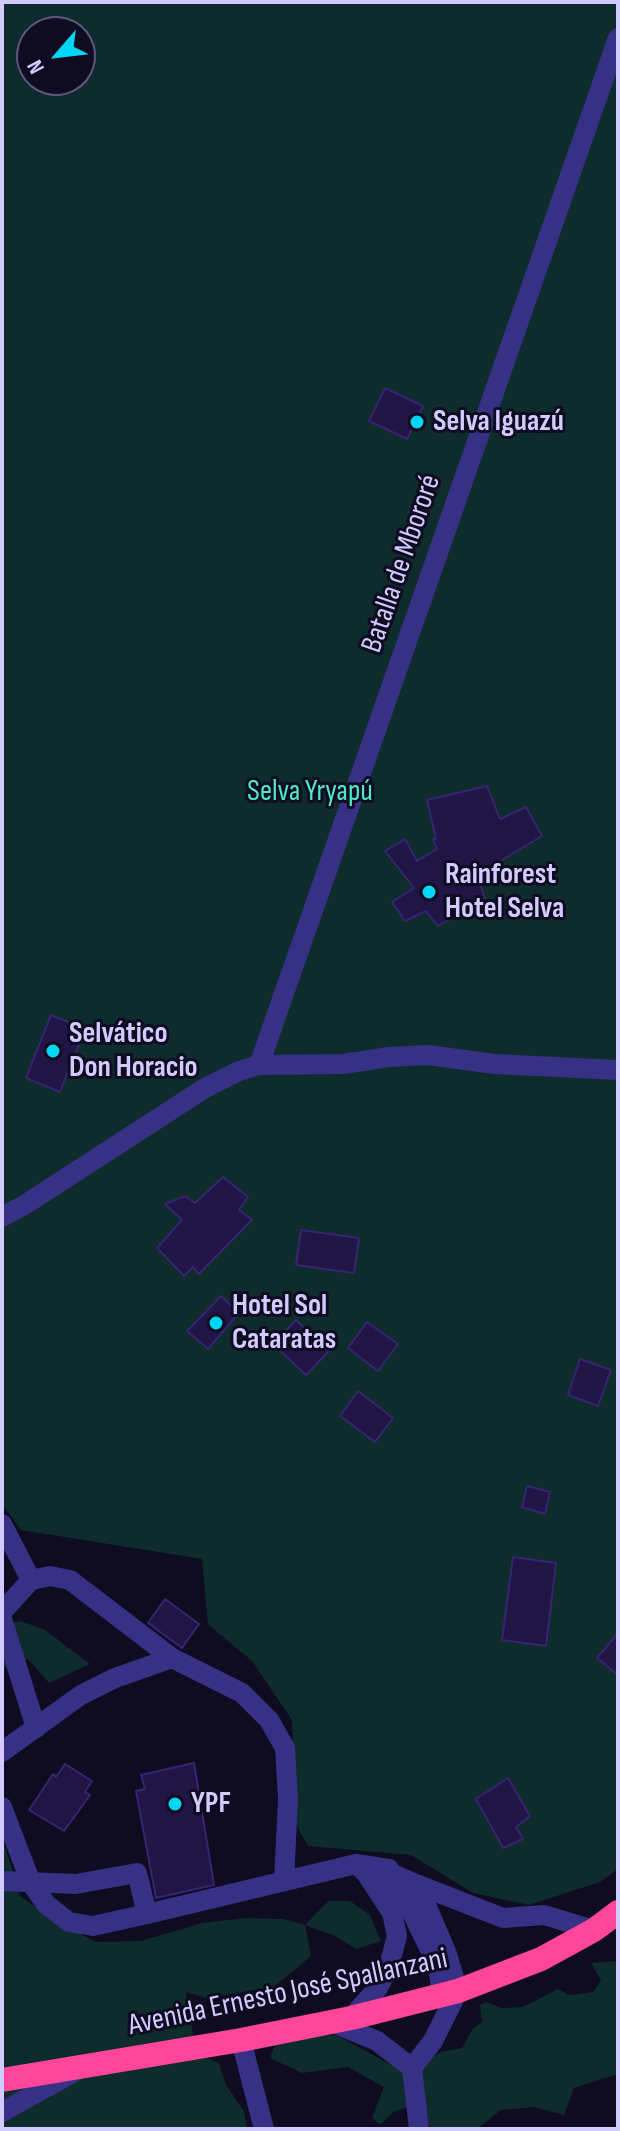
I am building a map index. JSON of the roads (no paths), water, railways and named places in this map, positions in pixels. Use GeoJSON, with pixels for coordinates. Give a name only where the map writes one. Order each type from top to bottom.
{"type":"FeatureCollection","features":[{"type":"Feature","properties":{"kind":"highway","name":"Avenida Ernesto José Spallanzani"},"geometry":{"type":"LineString","coordinates":[[2,2080],[241,2040],[450,1994],[541,1959],[594,1930],[618,1912]]}},
{"type":"Feature","properties":{"kind":"street","name":"Batalla de Mbororé"},"geometry":{"type":"LineString","coordinates":[[259,1065],[618,38]]}},
{"type":"Feature","properties":{"kind":"street"},"geometry":{"type":"LineString","coordinates":[[2,1217],[205,1088],[259,1065],[343,1064],[428,1055],[494,1064],[618,1070]]}},
{"type":"Feature","properties":{"kind":"street"},"geometry":{"type":"LineString","coordinates":[[2,1524],[31,1580]]}},
{"type":"Feature","properties":{"kind":"street"},"geometry":{"type":"LineString","coordinates":[[2,1612],[31,1580],[50,1576],[70,1580],[172,1658],[242,1693],[269,1720],[285,1748],[288,1799],[284,1881]]}},
{"type":"Feature","properties":{"kind":"street"},"geometry":{"type":"LineString","coordinates":[[2,1619],[36,1728]]}},
{"type":"Feature","properties":{"kind":"street"},"geometry":{"type":"LineString","coordinates":[[2,1752],[81,1695],[115,1678],[172,1658]]}},
{"type":"Feature","properties":{"kind":"street"},"geometry":{"type":"LineString","coordinates":[[2,1807],[31,1883],[46,1904],[69,1922],[93,1926],[356,1864],[389,1871],[503,1918],[544,1915],[594,1930]]}},
{"type":"Feature","properties":{"kind":"street"},"geometry":{"type":"LineString","coordinates":[[356,1864],[366,1873],[392,1913],[397,1936],[389,1966],[378,1988],[341,2020],[377,2041],[412,2068]]}},
{"type":"Feature","properties":{"kind":"street"},"geometry":{"type":"LineString","coordinates":[[389,1871],[450,1994]]}},
{"type":"Feature","properties":{"kind":"street"},"geometry":{"type":"LineString","coordinates":[[2,1881],[76,1884],[137,1873],[147,1914]]}},
{"type":"Feature","properties":{"kind":"street"},"geometry":{"type":"LineString","coordinates":[[411,1882],[423,1898],[447,1954],[450,1994],[433,2041],[412,2068],[419,2129]]}},
{"type":"Feature","properties":{"kind":"street"},"geometry":{"type":"LineString","coordinates":[[241,2040],[264,2129]]}},
{"type":"Feature","properties":{"kind":"street"},"geometry":{"type":"LineString","coordinates":[[2,2112],[83,2067]]}},
{"type":"Feature","properties":{"kind":"place","name":"Selva Iguazú"},"geometry":{"type":"Point","coordinates":[417,422]}},
{"type":"Feature","properties":{"kind":"place","name":"Rainforest Hotel Selva"},"geometry":{"type":"Point","coordinates":[429,892]}},
{"type":"Feature","properties":{"kind":"place","name":"Selvático Don Horacio"},"geometry":{"type":"Point","coordinates":[53,1051]}},
{"type":"Feature","properties":{"kind":"place","name":"Hotel Sol Cataratas"},"geometry":{"type":"Point","coordinates":[216,1323]}},
{"type":"Feature","properties":{"kind":"place","name":"YPF"},"geometry":{"type":"Point","coordinates":[175,1804]}},
{"type":"Feature","properties":{"kind":"park label","name":"Selva Yryapú"},"geometry":{"type":"Point","coordinates":[310,792]}}]}
